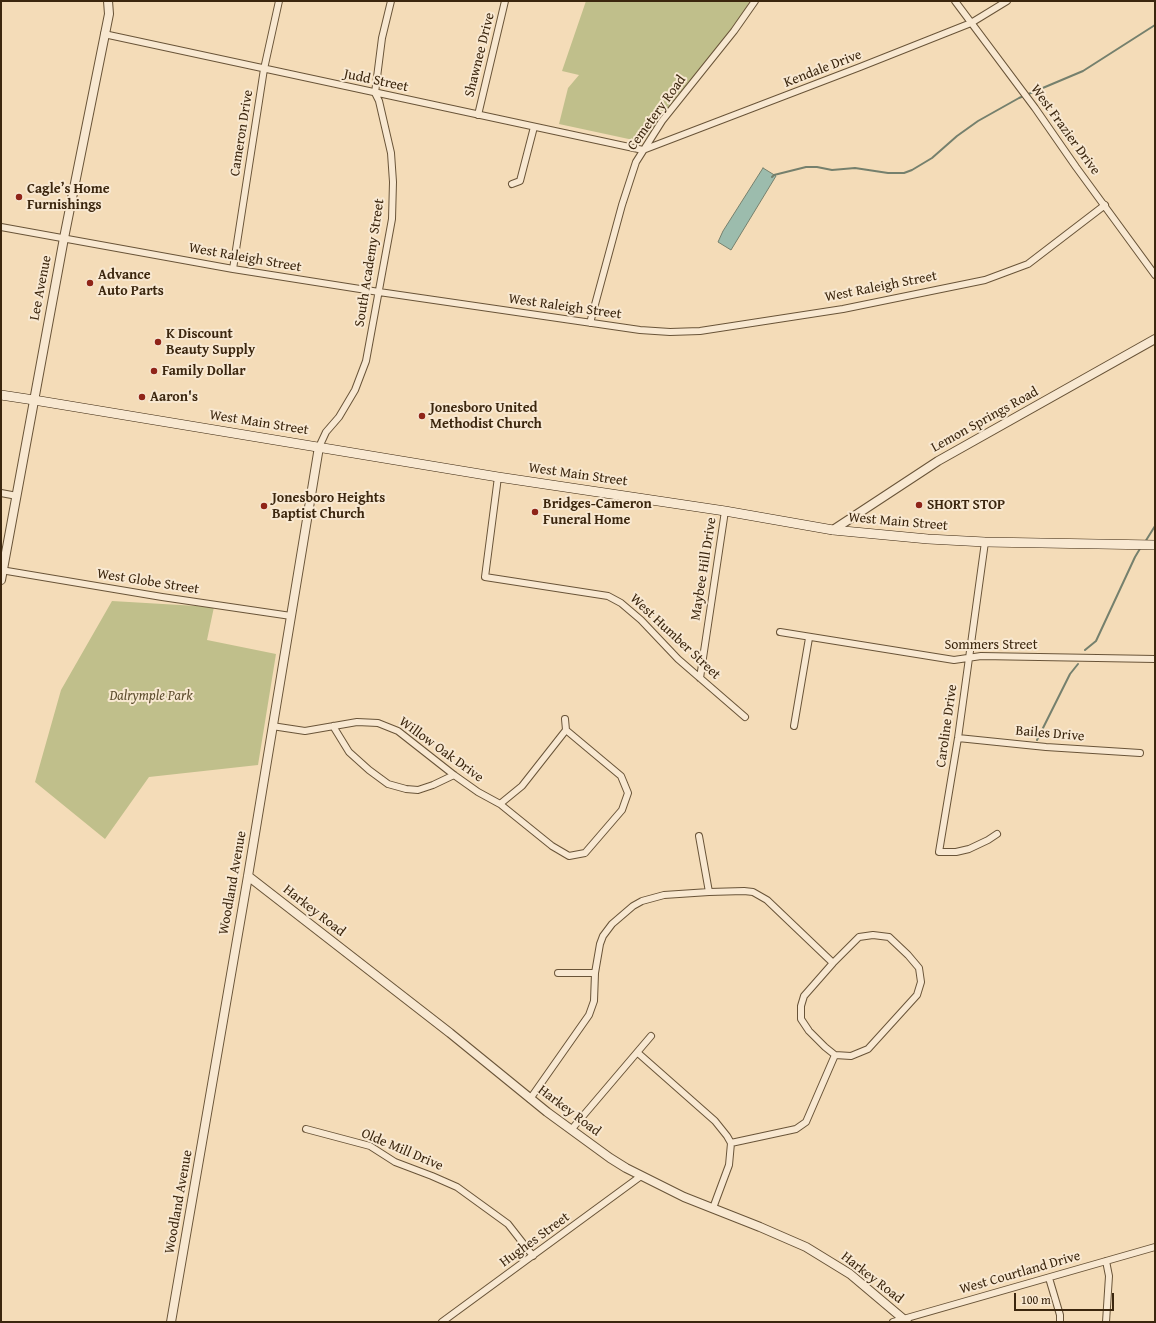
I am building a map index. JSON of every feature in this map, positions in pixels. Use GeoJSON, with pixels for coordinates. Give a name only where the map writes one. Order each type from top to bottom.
{"type":"FeatureCollection","features":[{"type":"Feature","properties":{"kind":"main road","name":"West Main Street"},"geometry":{"type":"LineString","coordinates":[[1,395],[498,477],[725,511],[833,530],[928,539],[985,542],[1155,545]]}},
{"type":"Feature","properties":{"kind":"street","name":"Lee Avenue"},"geometry":{"type":"LineString","coordinates":[[1,580],[64,238],[109,14],[108,1]]}},
{"type":"Feature","properties":{"kind":"street","name":"Cameron Drive"},"geometry":{"type":"LineString","coordinates":[[233,269],[264,69],[279,1]]}},
{"type":"Feature","properties":{"kind":"street","name":"South Academy Street"},"geometry":{"type":"LineString","coordinates":[[319,447],[326,432],[339,417],[355,390],[366,362],[392,219],[393,182],[391,153],[379,101],[375,92],[382,38],[391,1]]}},
{"type":"Feature","properties":{"kind":"street","name":"Shawnee Drive"},"geometry":{"type":"LineString","coordinates":[[478,115],[505,1]]}},
{"type":"Feature","properties":{"kind":"street","name":"Cemetery Road"},"geometry":{"type":"LineString","coordinates":[[590,323],[629,181],[636,162],[662,121],[734,31],[755,1]]}},
{"type":"Feature","properties":{"kind":"street","name":"West Frazier Drive"},"geometry":{"type":"LineString","coordinates":[[955,1],[1035,108],[1155,275]]}},
{"type":"Feature","properties":{"kind":"street","name":"Kendale Drive"},"geometry":{"type":"LineString","coordinates":[[644,150],[971,23],[1007,1]]}},
{"type":"Feature","properties":{"kind":"street","name":"Judd Street"},"geometry":{"type":"LineString","coordinates":[[104,34],[644,150]]}},
{"type":"Feature","properties":{"kind":"street"},"geometry":{"type":"LineString","coordinates":[[512,184],[520,181],[534,127]]}},
{"type":"Feature","properties":{"kind":"street","name":"West Raleigh Street"},"geometry":{"type":"LineString","coordinates":[[1,227],[233,269],[379,292],[640,330],[670,332],[700,331],[843,309],[985,280],[1028,264],[1105,205]]}},
{"type":"Feature","properties":{"kind":"street","name":"Lemon Springs Road"},"geometry":{"type":"LineString","coordinates":[[833,530],[938,461],[1155,340]]}},
{"type":"Feature","properties":{"kind":"street","name":"Woodland Avenue"},"geometry":{"type":"LineString","coordinates":[[171,1322],[248,876],[319,447]]}},
{"type":"Feature","properties":{"kind":"street","name":"West Humber Street"},"geometry":{"type":"LineString","coordinates":[[498,477],[485,577],[608,596],[621,603],[641,620],[678,659],[745,717]]}},
{"type":"Feature","properties":{"kind":"street"},"geometry":{"type":"LineString","coordinates":[[1,493],[17,496]]}},
{"type":"Feature","properties":{"kind":"street","name":"Maybee Hill Drive"},"geometry":{"type":"LineString","coordinates":[[700,678],[725,511]]}},
{"type":"Feature","properties":{"kind":"street","name":"Caroline Drive"},"geometry":{"type":"LineString","coordinates":[[985,542],[958,738],[939,852],[956,852],[970,849],[997,834]]}},
{"type":"Feature","properties":{"kind":"street","name":"West Globe Street"},"geometry":{"type":"LineString","coordinates":[[2,570],[162,597],[290,616]]}},
{"type":"Feature","properties":{"kind":"street","name":"Sommers Street"},"geometry":{"type":"LineString","coordinates":[[780,632],[809,638],[954,660],[981,656],[1155,659]]}},
{"type":"Feature","properties":{"kind":"street"},"geometry":{"type":"LineString","coordinates":[[794,726],[809,638]]}},
{"type":"Feature","properties":{"kind":"street"},"geometry":{"type":"LineString","coordinates":[[500,804],[522,786],[566,730],[566,720]]}},
{"type":"Feature","properties":{"kind":"street","name":"Willow Oak Drive"},"geometry":{"type":"LineString","coordinates":[[272,726],[305,731],[358,722],[378,723],[398,731],[454,775],[478,792],[500,804],[552,846],[569,856],[585,853],[622,810],[628,793],[621,776],[566,730]]}},
{"type":"Feature","properties":{"kind":"street"},"geometry":{"type":"LineString","coordinates":[[333,726],[349,752],[369,770],[388,784],[406,789],[418,790],[454,775]]}},
{"type":"Feature","properties":{"kind":"street","name":"Bailes Drive"},"geometry":{"type":"LineString","coordinates":[[958,738],[1046,747],[1140,753]]}},
{"type":"Feature","properties":{"kind":"street"},"geometry":{"type":"LineString","coordinates":[[699,836],[709,892]]}},
{"type":"Feature","properties":{"kind":"street","name":"Harkey Road"},"geometry":{"type":"LineString","coordinates":[[248,876],[439,1024],[530,1099],[610,1158],[641,1176],[684,1197],[791,1239],[806,1247],[850,1274],[905,1320]]}},
{"type":"Feature","properties":{"kind":"street"},"geometry":{"type":"LineString","coordinates":[[530,1099],[589,1015],[594,1001],[595,973],[600,944],[603,936],[612,924],[633,906],[653,897],[709,892],[744,891],[760,895],[833,963]]}},
{"type":"Feature","properties":{"kind":"street"},"geometry":{"type":"LineString","coordinates":[[874,935],[888,938],[908,954],[919,968],[921,982],[917,995],[912,1003],[868,1049],[860,1054],[851,1056],[836,1055],[825,1047],[809,1031],[801,1019],[801,1006],[804,996],[833,963],[859,938],[874,935]]}},
{"type":"Feature","properties":{"kind":"street"},"geometry":{"type":"LineString","coordinates":[[558,972],[595,973]]}},
{"type":"Feature","properties":{"kind":"street"},"geometry":{"type":"LineString","coordinates":[[571,1130],[652,1036]]}},
{"type":"Feature","properties":{"kind":"street"},"geometry":{"type":"LineString","coordinates":[[638,1053],[715,1121],[731,1143],[729,1165],[713,1208]]}},
{"type":"Feature","properties":{"kind":"street"},"geometry":{"type":"LineString","coordinates":[[731,1143],[796,1129],[806,1122],[836,1055]]}},
{"type":"Feature","properties":{"kind":"street","name":"Olde Mill Drive"},"geometry":{"type":"LineString","coordinates":[[306,1129],[370,1146],[395,1162],[457,1187],[508,1224],[533,1256]]}},
{"type":"Feature","properties":{"kind":"street","name":"Hughes Street"},"geometry":{"type":"LineString","coordinates":[[442,1322],[641,1176]]}},
{"type":"Feature","properties":{"kind":"street","name":"West Courtland Drive"},"geometry":{"type":"LineString","coordinates":[[893,1322],[905,1320],[1155,1248]]}},
{"type":"Feature","properties":{"kind":"street"},"geometry":{"type":"LineString","coordinates":[[1106,1261],[1109,1276],[1106,1322]]}},
{"type":"Feature","properties":{"kind":"street"},"geometry":{"type":"LineString","coordinates":[[1049,1278],[1060,1315],[1060,1322]]}},
{"type":"Feature","properties":{"kind":"green space"},"geometry":{"type":"Polygon","coordinates":[[[586,1],[750,1],[707,61],[646,138],[638,141],[559,124],[568,88],[579,75],[562,71],[586,1]]]}},
{"type":"Feature","properties":{"kind":"green space","name":"Dalrymple Park"},"geometry":{"type":"Polygon","coordinates":[[[112,601],[214,607],[207,640],[276,654],[258,765],[149,777],[105,839],[35,782],[61,690],[112,601]]]}},
{"type":"Feature","properties":{"kind":"shaded area"},"geometry":{"type":"Polygon","coordinates":[[[763,168],[776,176],[731,250],[718,242],[723,231],[763,168]]]}},
{"type":"Feature","properties":{"kind":"waterway"},"geometry":{"type":"LineString","coordinates":[[772,177],[774,175],[806,167],[817,167],[832,170],[855,168],[888,173],[904,173],[912,170],[932,158],[957,136],[978,121],[1019,98],[1083,71],[1155,25]]}},
{"type":"Feature","properties":{"kind":"waterway"},"geometry":{"type":"LineString","coordinates":[[1145,542],[1155,526]]}},
{"type":"Feature","properties":{"kind":"waterway"},"geometry":{"type":"LineString","coordinates":[[1085,650],[1096,641],[1141,547]]}},
{"type":"Feature","properties":{"kind":"waterway"},"geometry":{"type":"LineString","coordinates":[[1037,740],[1070,674],[1078,664]]}},
{"type":"Feature","properties":{"kind":"place","name":"Cagle’s Home Furnishings"},"geometry":{"type":"Point","coordinates":[19,197]}},
{"type":"Feature","properties":{"kind":"place","name":"Advance Auto Parts"},"geometry":{"type":"Point","coordinates":[90,283]}},
{"type":"Feature","properties":{"kind":"place","name":"K Discount Beauty Supply"},"geometry":{"type":"Point","coordinates":[158,342]}},
{"type":"Feature","properties":{"kind":"place","name":"Family Dollar"},"geometry":{"type":"Point","coordinates":[154,371]}},
{"type":"Feature","properties":{"kind":"place","name":"Aaron's"},"geometry":{"type":"Point","coordinates":[142,397]}},
{"type":"Feature","properties":{"kind":"place","name":"Jonesboro United Methodist Church"},"geometry":{"type":"Point","coordinates":[422,416]}},
{"type":"Feature","properties":{"kind":"place","name":"SHORT STOP"},"geometry":{"type":"Point","coordinates":[919,505]}},
{"type":"Feature","properties":{"kind":"place","name":"Jonesboro Heights Baptist Church"},"geometry":{"type":"Point","coordinates":[264,506]}},
{"type":"Feature","properties":{"kind":"place","name":"Bridges-Cameron Funeral Home"},"geometry":{"type":"Point","coordinates":[535,512]}}]}
